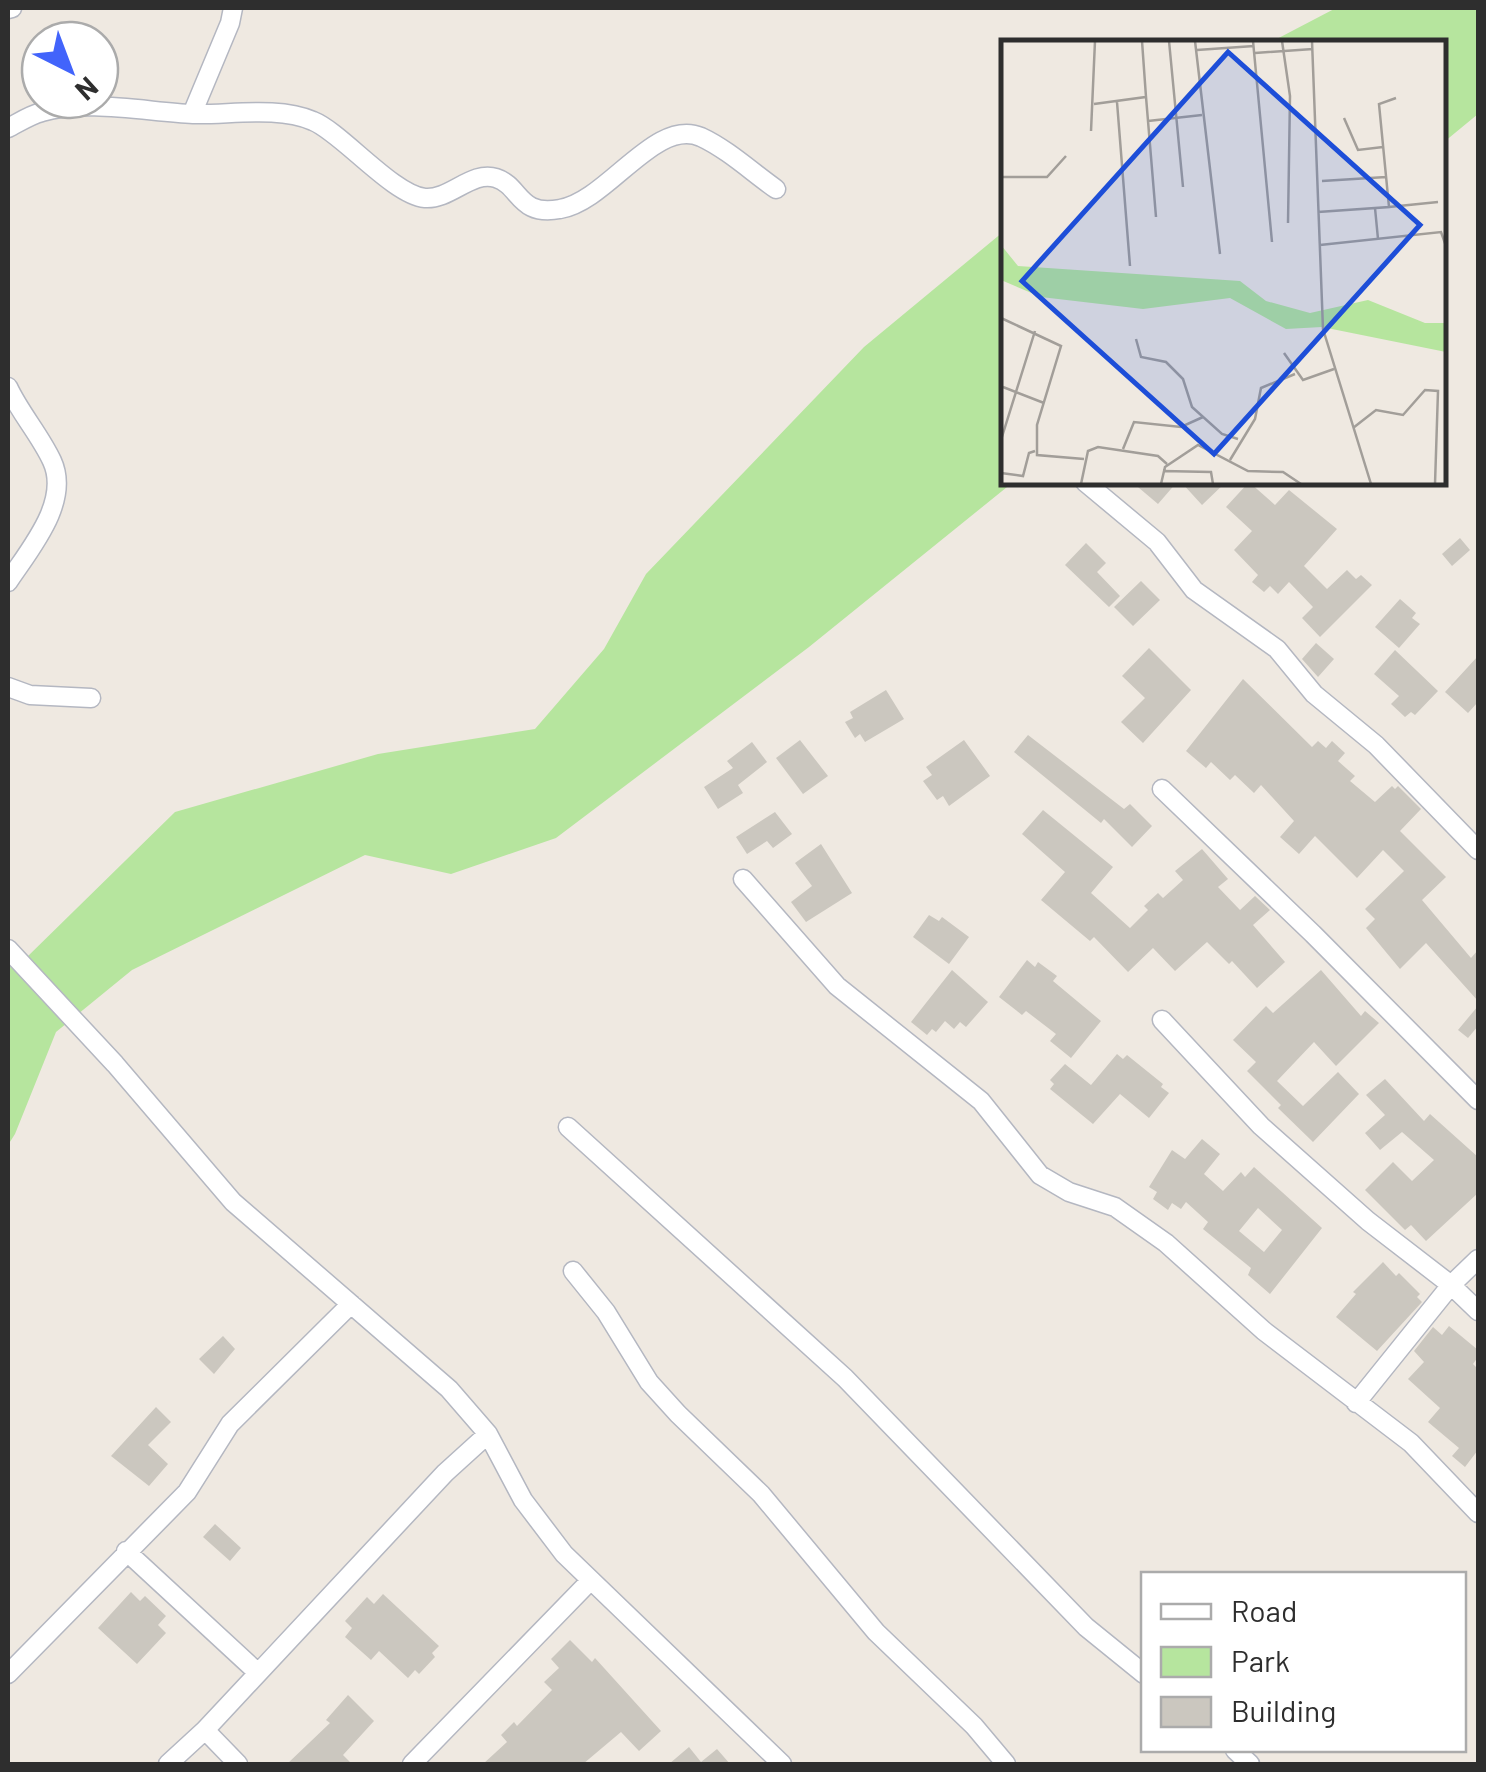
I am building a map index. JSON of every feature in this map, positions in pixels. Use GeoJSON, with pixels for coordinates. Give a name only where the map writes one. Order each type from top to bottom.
{"type":"FeatureCollection","features":[{"type":"Feature","properties":{"kind":"street"},"geometry":{"type":"LineString","coordinates":[[192,114],[233,8]]}},
{"type":"Feature","properties":{"kind":"street"},"geometry":{"type":"LineString","coordinates":[[8,128],[42,112],[80,108],[275,114],[314,121],[360,158],[422,198],[444,196],[477,179],[494,177],[506,184],[520,202],[536,209],[559,210],[588,199],[662,138],[686,132],[703,138],[776,189]]}},
{"type":"Feature","properties":{"kind":"street"},"geometry":{"type":"LineString","coordinates":[[8,387],[54,464],[56,492],[44,528],[8,582]]}},
{"type":"Feature","properties":{"kind":"street"},"geometry":{"type":"LineString","coordinates":[[1090,485],[1157,542],[1194,590],[1278,649],[1314,694],[1376,745],[1478,850]]}},
{"type":"Feature","properties":{"kind":"street"},"geometry":{"type":"LineString","coordinates":[[8,687],[30,694],[91,698]]}},
{"type":"Feature","properties":{"kind":"street"},"geometry":{"type":"LineString","coordinates":[[1162,788],[1478,1100]]}},
{"type":"Feature","properties":{"kind":"street"},"geometry":{"type":"LineString","coordinates":[[744,880],[837,986],[981,1101],[1040,1175],[1069,1192],[1115,1207],[1140,1225],[1264,1330],[1411,1443],[1478,1513]]}},
{"type":"Feature","properties":{"kind":"street"},"geometry":{"type":"LineString","coordinates":[[8,949],[115,1064],[233,1202],[450,1388],[488,1434],[523,1500],[564,1554],[782,1764]]}},
{"type":"Feature","properties":{"kind":"street"},"geometry":{"type":"LineString","coordinates":[[1162,1020],[1261,1126],[1368,1222],[1478,1311]]}},
{"type":"Feature","properties":{"kind":"street"},"geometry":{"type":"LineString","coordinates":[[568,1127],[845,1378],[1086,1626],[1141,1672]]}},
{"type":"Feature","properties":{"kind":"street"},"geometry":{"type":"LineString","coordinates":[[1356,1403],[1450,1285],[1478,1260]]}},
{"type":"Feature","properties":{"kind":"street"},"geometry":{"type":"LineString","coordinates":[[573,1270],[606,1312],[649,1382],[761,1494],[876,1632],[974,1726],[1006,1764]]}},
{"type":"Feature","properties":{"kind":"street"},"geometry":{"type":"LineString","coordinates":[[8,1674],[187,1492],[230,1424],[350,1304]]}},
{"type":"Feature","properties":{"kind":"street"},"geometry":{"type":"LineString","coordinates":[[168,1764],[206,1730],[456,1462],[488,1434]]}},
{"type":"Feature","properties":{"kind":"street"},"geometry":{"type":"LineString","coordinates":[[126,1551],[258,1672]]}},
{"type":"Feature","properties":{"kind":"street"},"geometry":{"type":"LineString","coordinates":[[412,1764],[590,1581]]}},
{"type":"Feature","properties":{"kind":"street"},"geometry":{"type":"LineString","coordinates":[[206,1730],[238,1764]]}},
{"type":"Feature","properties":{"kind":"green space"},"geometry":{"type":"Polygon","coordinates":[[[1336,8],[1478,8],[1478,114],[1446,140],[1446,40],[1275,40],[1336,8]]]}},
{"type":"Feature","properties":{"kind":"green space"},"geometry":{"type":"Polygon","coordinates":[[[1001,234],[1001,485],[1010,485],[809,647],[556,838],[451,874],[365,855],[132,970],[56,1032],[8,1145],[8,967],[26,958],[175,812],[378,754],[535,729],[604,649],[646,574],[864,347],[1001,234]]]}},
{"type":"Feature","properties":{"kind":"building"},"geometry":{"type":"Polygon","coordinates":[[[1136,485],[1174,485],[1158,504],[1136,485]]]}},
{"type":"Feature","properties":{"kind":"building"},"geometry":{"type":"Polygon","coordinates":[[[1184,485],[1223,485],[1202,505],[1184,485]]]}},
{"type":"Feature","properties":{"kind":"building"},"geometry":{"type":"Polygon","coordinates":[[[1246,485],[1252,485],[1275,505],[1289,490],[1337,529],[1304,566],[1327,589],[1347,570],[1356,579],[1361,575],[1372,585],[1320,637],[1302,618],[1313,607],[1289,582],[1278,594],[1270,586],[1264,592],[1252,582],[1258,575],[1234,550],[1252,531],[1226,507],[1246,485]]]}},
{"type":"Feature","properties":{"kind":"building"},"geometry":{"type":"Polygon","coordinates":[[[1460,538],[1470,550],[1452,566],[1442,554],[1460,538]]]}},
{"type":"Feature","properties":{"kind":"building"},"geometry":{"type":"Polygon","coordinates":[[[1086,543],[1106,563],[1097,572],[1120,596],[1109,607],[1065,565],[1086,543]]]}},
{"type":"Feature","properties":{"kind":"building"},"geometry":{"type":"Polygon","coordinates":[[[1141,581],[1160,600],[1133,626],[1114,607],[1141,581]]]}},
{"type":"Feature","properties":{"kind":"building"},"geometry":{"type":"Polygon","coordinates":[[[1400,599],[1416,613],[1412,618],[1420,624],[1399,648],[1375,627],[1400,599]]]}},
{"type":"Feature","properties":{"kind":"building"},"geometry":{"type":"Polygon","coordinates":[[[1316,643],[1334,659],[1318,677],[1302,659],[1316,643]]]}},
{"type":"Feature","properties":{"kind":"building"},"geometry":{"type":"Polygon","coordinates":[[[1149,648],[1191,690],[1143,743],[1121,722],[1145,698],[1122,676],[1149,648]]]}},
{"type":"Feature","properties":{"kind":"building"},"geometry":{"type":"Polygon","coordinates":[[[1395,650],[1438,691],[1415,715],[1411,712],[1405,717],[1391,704],[1399,696],[1374,674],[1395,650]]]}},
{"type":"Feature","properties":{"kind":"building"},"geometry":{"type":"Polygon","coordinates":[[[1478,656],[1478,702],[1468,713],[1445,692],[1478,656]]]}},
{"type":"Feature","properties":{"kind":"building"},"geometry":{"type":"Polygon","coordinates":[[[1243,679],[1312,747],[1318,741],[1326,748],[1332,741],[1345,753],[1338,761],[1355,776],[1350,781],[1375,802],[1392,786],[1398,786],[1421,809],[1400,831],[1446,877],[1422,900],[1471,958],[1478,950],[1478,1001],[1426,943],[1400,969],[1366,928],[1375,919],[1365,909],[1404,871],[1383,850],[1357,878],[1315,836],[1299,854],[1280,837],[1294,821],[1261,785],[1254,793],[1235,775],[1230,780],[1211,762],[1206,768],[1186,751],[1243,679]]]}},
{"type":"Feature","properties":{"kind":"building"},"geometry":{"type":"Polygon","coordinates":[[[886,690],[904,719],[865,742],[860,734],[855,738],[845,722],[853,718],[850,712],[886,690]]]}},
{"type":"Feature","properties":{"kind":"building"},"geometry":{"type":"Polygon","coordinates":[[[1028,735],[1124,809],[1130,804],[1152,826],[1132,847],[1104,819],[1101,823],[1014,752],[1028,735]]]}},
{"type":"Feature","properties":{"kind":"building"},"geometry":{"type":"Polygon","coordinates":[[[800,740],[828,776],[803,794],[776,758],[800,740]]]}},
{"type":"Feature","properties":{"kind":"building"},"geometry":{"type":"Polygon","coordinates":[[[964,740],[990,776],[949,806],[943,796],[937,800],[923,781],[932,775],[926,767],[964,740]]]}},
{"type":"Feature","properties":{"kind":"building"},"geometry":{"type":"Polygon","coordinates":[[[752,742],[767,762],[738,785],[743,793],[718,809],[704,787],[733,768],[727,761],[752,742]]]}},
{"type":"Feature","properties":{"kind":"building"},"geometry":{"type":"Polygon","coordinates":[[[1043,810],[1113,867],[1091,893],[1130,928],[1158,893],[1163,898],[1183,880],[1175,871],[1202,849],[1228,879],[1218,887],[1240,910],[1255,896],[1270,910],[1253,925],[1285,962],[1257,988],[1207,942],[1175,971],[1153,948],[1128,972],[1094,937],[1090,941],[1041,900],[1065,872],[1022,834],[1043,810]]]}},
{"type":"Feature","properties":{"kind":"building"},"geometry":{"type":"Polygon","coordinates":[[[775,812],[792,834],[773,848],[767,841],[747,854],[736,837],[775,812]]]}},
{"type":"Feature","properties":{"kind":"building"},"geometry":{"type":"Polygon","coordinates":[[[821,844],[852,893],[806,922],[791,902],[812,886],[795,863],[821,844]]]}},
{"type":"Feature","properties":{"kind":"building"},"geometry":{"type":"Polygon","coordinates":[[[929,915],[939,921],[942,917],[969,937],[949,964],[913,937],[929,915]]]}},
{"type":"Feature","properties":{"kind":"building"},"geometry":{"type":"Polygon","coordinates":[[[1027,960],[1035,967],[1038,962],[1057,976],[1053,981],[1101,1021],[1071,1058],[1050,1041],[1056,1034],[999,997],[1027,960]]]}},
{"type":"Feature","properties":{"kind":"building"},"geometry":{"type":"Polygon","coordinates":[[[952,970],[988,1002],[966,1027],[960,1022],[954,1029],[945,1021],[936,1032],[932,1029],[927,1035],[911,1022],[952,970]]]}},
{"type":"Feature","properties":{"kind":"building"},"geometry":{"type":"Polygon","coordinates":[[[1321,970],[1361,1016],[1365,1011],[1379,1023],[1336,1066],[1314,1042],[1277,1081],[1303,1106],[1338,1072],[1359,1094],[1313,1142],[1247,1071],[1256,1062],[1233,1040],[1266,1006],[1273,1013],[1321,970]]]}},
{"type":"Feature","properties":{"kind":"building"},"geometry":{"type":"Polygon","coordinates":[[[1478,1006],[1478,1026],[1468,1038],[1458,1030],[1478,1006]]]}},
{"type":"Feature","properties":{"kind":"building"},"geometry":{"type":"Polygon","coordinates":[[[1117,1054],[1123,1059],[1127,1055],[1169,1093],[1149,1118],[1120,1094],[1093,1124],[1050,1089],[1054,1084],[1050,1080],[1065,1064],[1091,1085],[1117,1054]]]}},
{"type":"Feature","properties":{"kind":"building"},"geometry":{"type":"Polygon","coordinates":[[[1385,1079],[1424,1121],[1430,1114],[1478,1157],[1478,1193],[1426,1241],[1411,1225],[1405,1230],[1365,1190],[1393,1162],[1412,1181],[1434,1160],[1402,1132],[1380,1150],[1365,1133],[1385,1115],[1366,1095],[1385,1079]]]}},
{"type":"Feature","properties":{"kind":"building"},"geometry":{"type":"Polygon","coordinates":[[[1202,1139],[1220,1154],[1204,1174],[1223,1191],[1241,1172],[1245,1177],[1254,1167],[1322,1228],[1270,1294],[1248,1275],[1251,1268],[1203,1229],[1208,1222],[1186,1202],[1181,1209],[1172,1203],[1168,1210],[1153,1199],[1157,1192],[1149,1187],[1172,1150],[1185,1159],[1202,1139]],[[1258,1208],[1239,1231],[1264,1252],[1282,1230],[1258,1208]]]}},
{"type":"Feature","properties":{"kind":"building"},"geometry":{"type":"Polygon","coordinates":[[[1383,1262],[1420,1294],[1417,1297],[1422,1302],[1377,1351],[1336,1317],[1356,1294],[1353,1292],[1383,1262]]]}},
{"type":"Feature","properties":{"kind":"building"},"geometry":{"type":"Polygon","coordinates":[[[1449,1326],[1478,1350],[1473,1364],[1478,1369],[1478,1450],[1465,1467],[1452,1456],[1459,1448],[1428,1422],[1440,1408],[1408,1379],[1424,1362],[1414,1351],[1433,1327],[1442,1335],[1449,1326]]]}},
{"type":"Feature","properties":{"kind":"building"},"geometry":{"type":"Polygon","coordinates":[[[223,1336],[235,1349],[214,1374],[199,1359],[223,1336]]]}},
{"type":"Feature","properties":{"kind":"building"},"geometry":{"type":"Polygon","coordinates":[[[156,1407],[171,1422],[148,1445],[168,1464],[149,1486],[111,1456],[156,1407]]]}},
{"type":"Feature","properties":{"kind":"building"},"geometry":{"type":"Polygon","coordinates":[[[215,1524],[241,1548],[230,1561],[203,1537],[215,1524]]]}},
{"type":"Feature","properties":{"kind":"building"},"geometry":{"type":"Polygon","coordinates":[[[131,1592],[140,1601],[145,1596],[166,1616],[158,1625],[166,1633],[137,1664],[98,1628],[131,1592]]]}},
{"type":"Feature","properties":{"kind":"building"},"geometry":{"type":"Polygon","coordinates":[[[383,1594],[439,1646],[432,1653],[435,1657],[419,1674],[415,1670],[408,1678],[379,1651],[371,1660],[345,1637],[352,1628],[345,1621],[367,1597],[374,1604],[383,1594]]]}},
{"type":"Feature","properties":{"kind":"building"},"geometry":{"type":"Polygon","coordinates":[[[570,1640],[592,1662],[595,1658],[661,1731],[639,1751],[621,1732],[583,1764],[483,1764],[507,1742],[501,1735],[514,1722],[517,1726],[552,1690],[544,1682],[559,1668],[551,1659],[570,1640]]]}},
{"type":"Feature","properties":{"kind":"building"},"geometry":{"type":"Polygon","coordinates":[[[348,1695],[374,1721],[343,1755],[352,1764],[287,1764],[330,1723],[326,1720],[348,1695]]]}},
{"type":"Feature","properties":{"kind":"building"},"geometry":{"type":"Polygon","coordinates":[[[689,1747],[701,1762],[717,1749],[730,1764],[669,1764],[689,1747]]]}}]}
